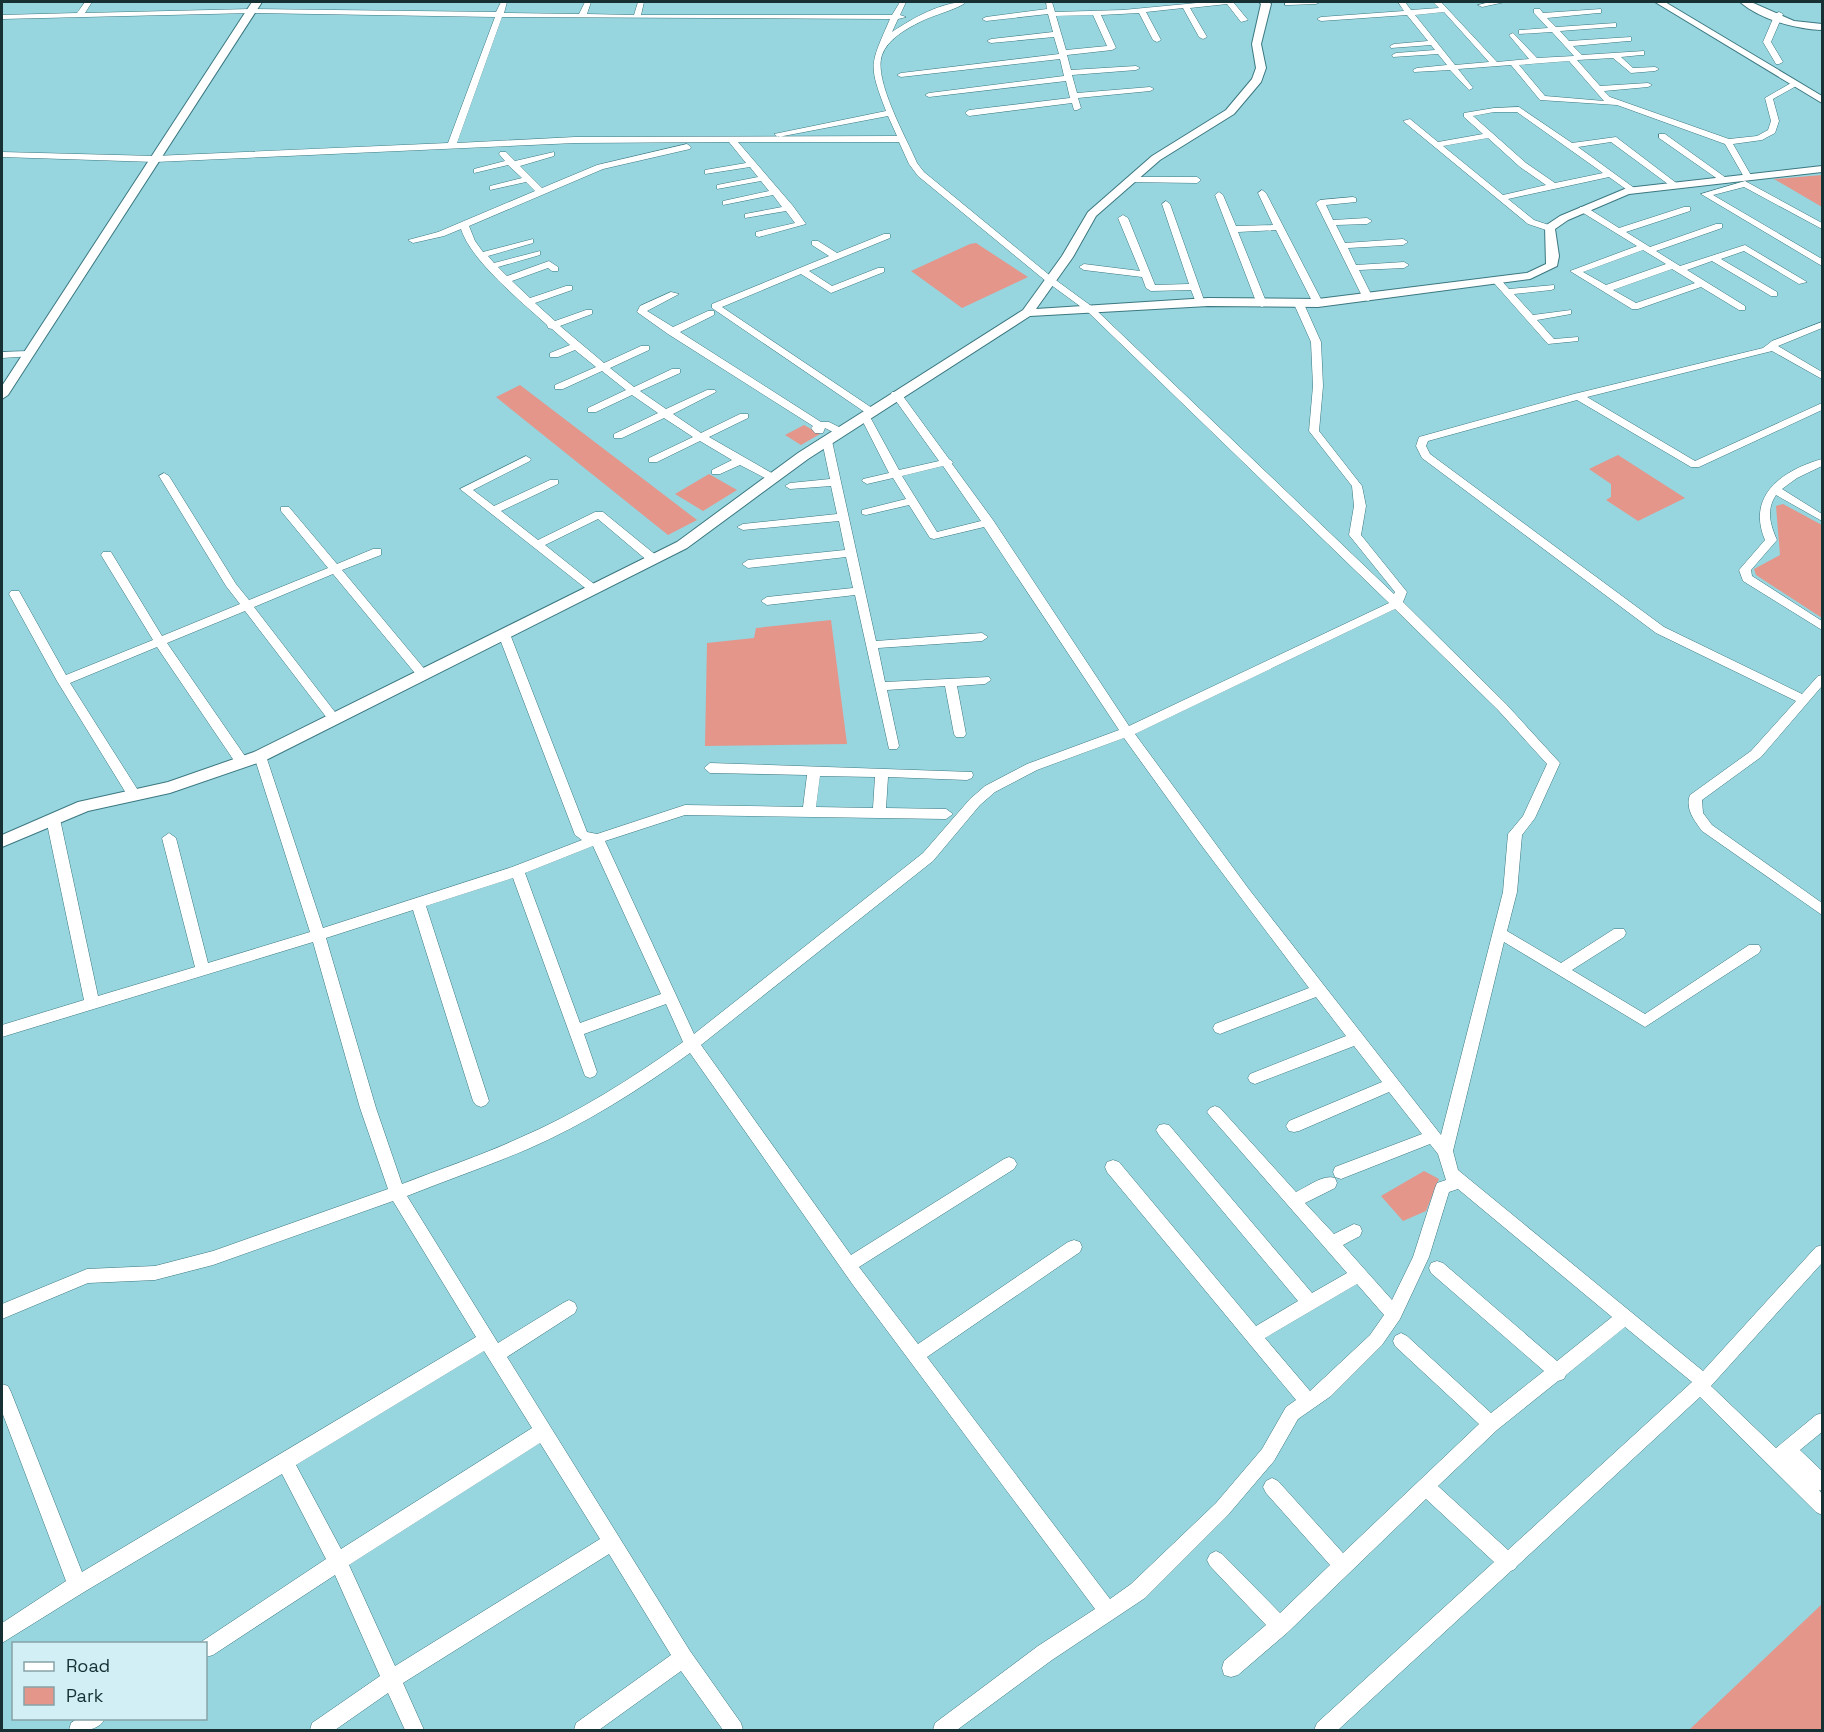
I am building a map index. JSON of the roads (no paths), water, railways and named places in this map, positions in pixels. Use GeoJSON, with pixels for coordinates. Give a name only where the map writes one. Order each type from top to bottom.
{"type":"FeatureCollection","features":[{"type":"Feature","properties":{"kind":"street"},"geometry":{"type":"LineString","coordinates":[[80,15],[88,2]]}},
{"type":"Feature","properties":{"kind":"street"},"geometry":{"type":"LineString","coordinates":[[452,146],[504,2]]}},
{"type":"Feature","properties":{"kind":"street"},"geometry":{"type":"LineString","coordinates":[[582,16],[588,2]]}},
{"type":"Feature","properties":{"kind":"street"},"geometry":{"type":"LineString","coordinates":[[637,17],[641,2]]}},
{"type":"Feature","properties":{"kind":"street"},"geometry":{"type":"LineString","coordinates":[[903,2],[879,51],[876,68],[891,113],[921,174],[1050,280],[1091,310],[1192,405],[1510,715],[1554,763],[1528,818],[1515,834],[1510,892],[1445,1151]]}},
{"type":"Feature","properties":{"kind":"street"},"geometry":{"type":"LineString","coordinates":[[885,42],[922,17],[963,2]]}},
{"type":"Feature","properties":{"kind":"street"},"geometry":{"type":"LineString","coordinates":[[1049,2],[1076,101]]}},
{"type":"Feature","properties":{"kind":"street"},"geometry":{"type":"LineString","coordinates":[[986,19],[1052,13],[1141,10],[1225,2]]}},
{"type":"Feature","properties":{"kind":"street"},"geometry":{"type":"LineString","coordinates":[[1229,2],[1244,20]]}},
{"type":"Feature","properties":{"kind":"street"},"geometry":{"type":"LineString","coordinates":[[2,841],[84,806],[170,787],[260,756],[682,545],[773,478],[896,394],[1026,313],[1092,214],[1156,158],[1230,112],[1247,95],[1257,80],[1261,68],[1255,57],[1255,45],[1266,4],[1264,2]]}},
{"type":"Feature","properties":{"kind":"street"},"geometry":{"type":"LineString","coordinates":[[1288,3],[1316,2]]}},
{"type":"Feature","properties":{"kind":"street"},"geometry":{"type":"LineString","coordinates":[[1401,2],[1469,88]]}},
{"type":"Feature","properties":{"kind":"street"},"geometry":{"type":"LineString","coordinates":[[1437,2],[1495,64]]}},
{"type":"Feature","properties":{"kind":"street"},"geometry":{"type":"LineString","coordinates":[[1486,3],[1501,2]]}},
{"type":"Feature","properties":{"kind":"street"},"geometry":{"type":"LineString","coordinates":[[1659,2],[1822,100]]}},
{"type":"Feature","properties":{"kind":"street"},"geometry":{"type":"LineString","coordinates":[[1676,2],[1822,89]]}},
{"type":"Feature","properties":{"kind":"street"},"geometry":{"type":"LineString","coordinates":[[1744,2],[1803,27],[1822,25]]}},
{"type":"Feature","properties":{"kind":"street"},"geometry":{"type":"LineString","coordinates":[[1758,2],[1777,16]]}},
{"type":"Feature","properties":{"kind":"street"},"geometry":{"type":"LineString","coordinates":[[2,395],[24,354],[249,6]]}},
{"type":"Feature","properties":{"kind":"street"},"geometry":{"type":"LineString","coordinates":[[2,17],[249,6],[499,15],[922,17]]}},
{"type":"Feature","properties":{"kind":"street"},"geometry":{"type":"LineString","coordinates":[[1185,6],[1203,38]]}},
{"type":"Feature","properties":{"kind":"street"},"geometry":{"type":"LineString","coordinates":[[1141,10],[1157,40]]}},
{"type":"Feature","properties":{"kind":"street"},"geometry":{"type":"LineString","coordinates":[[1321,19],[1373,12],[1446,10]]}},
{"type":"Feature","properties":{"kind":"street"},"geometry":{"type":"LineString","coordinates":[[1598,11],[1539,14],[1567,44],[1607,99],[1620,104],[1728,142],[1759,138],[1772,131],[1775,121],[1769,98],[1794,85]]}},
{"type":"Feature","properties":{"kind":"street"},"geometry":{"type":"LineString","coordinates":[[969,112],[981,89],[1063,55],[1113,48],[1096,13]]}},
{"type":"Feature","properties":{"kind":"street"},"geometry":{"type":"LineString","coordinates":[[1777,16],[1767,42],[1779,62]]}},
{"type":"Feature","properties":{"kind":"street"},"geometry":{"type":"LineString","coordinates":[[1522,32],[1613,25]]}},
{"type":"Feature","properties":{"kind":"street"},"geometry":{"type":"LineString","coordinates":[[992,41],[1058,34]]}},
{"type":"Feature","properties":{"kind":"street"},"geometry":{"type":"LineString","coordinates":[[1513,35],[1536,62]]}},
{"type":"Feature","properties":{"kind":"street"},"geometry":{"type":"LineString","coordinates":[[1567,44],[1628,39]]}},
{"type":"Feature","properties":{"kind":"street"},"geometry":{"type":"LineString","coordinates":[[1394,46],[1432,43]]}},
{"type":"Feature","properties":{"kind":"street"},"geometry":{"type":"LineString","coordinates":[[1396,55],[1439,52]]}},
{"type":"Feature","properties":{"kind":"street"},"geometry":{"type":"LineString","coordinates":[[1417,70],[1641,53]]}},
{"type":"Feature","properties":{"kind":"street"},"geometry":{"type":"LineString","coordinates":[[1616,56],[1630,71],[1655,69]]}},
{"type":"Feature","properties":{"kind":"street"},"geometry":{"type":"LineString","coordinates":[[1513,63],[1543,98],[1620,104]]}},
{"type":"Feature","properties":{"kind":"street"},"geometry":{"type":"LineString","coordinates":[[929,95],[1136,68]]}},
{"type":"Feature","properties":{"kind":"street"},"geometry":{"type":"LineString","coordinates":[[901,75],[981,89],[1076,101],[1150,89]]}},
{"type":"Feature","properties":{"kind":"street"},"geometry":{"type":"LineString","coordinates":[[1598,89],[1648,85]]}},
{"type":"Feature","properties":{"kind":"street"},"geometry":{"type":"LineString","coordinates":[[1553,186],[1467,115],[1515,108],[1633,190]]}},
{"type":"Feature","properties":{"kind":"street"},"geometry":{"type":"LineString","coordinates":[[413,240],[441,234],[540,191],[611,164],[694,145],[733,141],[891,113]]}},
{"type":"Feature","properties":{"kind":"street"},"geometry":{"type":"LineString","coordinates":[[1407,122],[1531,222],[1549,228],[1583,209],[1633,190],[1822,169]]}},
{"type":"Feature","properties":{"kind":"street"},"geometry":{"type":"LineString","coordinates":[[1436,145],[1489,135]]}},
{"type":"Feature","properties":{"kind":"street"},"geometry":{"type":"LineString","coordinates":[[1662,136],[1725,180]]}},
{"type":"Feature","properties":{"kind":"street"},"geometry":{"type":"LineString","coordinates":[[2,155],[151,159],[575,140],[903,139]]}},
{"type":"Feature","properties":{"kind":"street"},"geometry":{"type":"LineString","coordinates":[[1569,146],[1613,139],[1675,185]]}},
{"type":"Feature","properties":{"kind":"street"},"geometry":{"type":"LineString","coordinates":[[733,141],[801,224],[759,234]]}},
{"type":"Feature","properties":{"kind":"street"},"geometry":{"type":"LineString","coordinates":[[1728,142],[1748,177]]}},
{"type":"Feature","properties":{"kind":"street"},"geometry":{"type":"LineString","coordinates":[[502,154],[540,191]]}},
{"type":"Feature","properties":{"kind":"street"},"geometry":{"type":"LineString","coordinates":[[477,171],[551,154]]}},
{"type":"Feature","properties":{"kind":"street"},"geometry":{"type":"LineString","coordinates":[[708,172],[753,164]]}},
{"type":"Feature","properties":{"kind":"street"},"geometry":{"type":"LineString","coordinates":[[1500,198],[1609,174]]}},
{"type":"Feature","properties":{"kind":"street"},"geometry":{"type":"LineString","coordinates":[[493,188],[526,178]]}},
{"type":"Feature","properties":{"kind":"street"},"geometry":{"type":"LineString","coordinates":[[720,187],[764,178]]}},
{"type":"Feature","properties":{"kind":"street"},"geometry":{"type":"LineString","coordinates":[[1130,180],[1197,180]]}},
{"type":"Feature","properties":{"kind":"street"},"geometry":{"type":"LineString","coordinates":[[1822,226],[1745,184],[1704,194],[1822,262]]}},
{"type":"Feature","properties":{"kind":"street"},"geometry":{"type":"LineString","coordinates":[[726,203],[776,192]]}},
{"type":"Feature","properties":{"kind":"street"},"geometry":{"type":"LineString","coordinates":[[1262,193],[1318,303]]}},
{"type":"Feature","properties":{"kind":"street"},"geometry":{"type":"LineString","coordinates":[[1219,195],[1262,303]]}},
{"type":"Feature","properties":{"kind":"street"},"geometry":{"type":"LineString","coordinates":[[1353,200],[1320,203],[1368,298]]}},
{"type":"Feature","properties":{"kind":"street"},"geometry":{"type":"LineString","coordinates":[[1166,204],[1200,303]]}},
{"type":"Feature","properties":{"kind":"street"},"geometry":{"type":"LineString","coordinates":[[748,216],[790,208]]}},
{"type":"Feature","properties":{"kind":"street"},"geometry":{"type":"LineString","coordinates":[[1583,209],[1742,308]]}},
{"type":"Feature","properties":{"kind":"street"},"geometry":{"type":"LineString","coordinates":[[1618,231],[1687,209]]}},
{"type":"Feature","properties":{"kind":"street"},"geometry":{"type":"LineString","coordinates":[[1123,218],[1151,288],[1194,286]]}},
{"type":"Feature","properties":{"kind":"street"},"geometry":{"type":"LineString","coordinates":[[1330,223],[1367,221]]}},
{"type":"Feature","properties":{"kind":"street"},"geometry":{"type":"LineString","coordinates":[[464,225],[466,236],[482,255],[551,326],[603,367],[700,437],[773,478]]}},
{"type":"Feature","properties":{"kind":"street"},"geometry":{"type":"LineString","coordinates":[[1703,284],[1635,307],[1575,271],[1719,226]]}},
{"type":"Feature","properties":{"kind":"street"},"geometry":{"type":"LineString","coordinates":[[1233,229],[1280,227]]}},
{"type":"Feature","properties":{"kind":"street"},"geometry":{"type":"LineString","coordinates":[[1026,313],[1200,303],[1318,303],[1530,276],[1551,266],[1553,256],[1549,228]]}},
{"type":"Feature","properties":{"kind":"street"},"geometry":{"type":"LineString","coordinates":[[887,237],[715,306],[868,414],[896,475],[934,536],[989,522]]}},
{"type":"Feature","properties":{"kind":"street"},"geometry":{"type":"LineString","coordinates":[[482,255],[530,241]]}},
{"type":"Feature","properties":{"kind":"street"},"geometry":{"type":"LineString","coordinates":[[1341,246],[1403,242]]}},
{"type":"Feature","properties":{"kind":"street"},"geometry":{"type":"LineString","coordinates":[[815,243],[837,257]]}},
{"type":"Feature","properties":{"kind":"street"},"geometry":{"type":"LineString","coordinates":[[1605,289],[1745,248],[1802,282]]}},
{"type":"Feature","properties":{"kind":"street"},"geometry":{"type":"LineString","coordinates":[[492,266],[537,253]]}},
{"type":"Feature","properties":{"kind":"street"},"geometry":{"type":"LineString","coordinates":[[1713,258],[1774,294]]}},
{"type":"Feature","properties":{"kind":"street"},"geometry":{"type":"LineString","coordinates":[[505,280],[549,264],[555,269]]}},
{"type":"Feature","properties":{"kind":"street"},"geometry":{"type":"LineString","coordinates":[[1352,268],[1404,264]]}},
{"type":"Feature","properties":{"kind":"street"},"geometry":{"type":"LineString","coordinates":[[1084,267],[1146,275]]}},
{"type":"Feature","properties":{"kind":"street"},"geometry":{"type":"LineString","coordinates":[[802,271],[831,290],[881,270]]}},
{"type":"Feature","properties":{"kind":"street"},"geometry":{"type":"LineString","coordinates":[[1497,281],[1552,342],[1575,339]]}},
{"type":"Feature","properties":{"kind":"street"},"geometry":{"type":"LineString","coordinates":[[1507,292],[1551,287]]}},
{"type":"Feature","properties":{"kind":"street"},"geometry":{"type":"LineString","coordinates":[[527,302],[569,288]]}},
{"type":"Feature","properties":{"kind":"street"},"geometry":{"type":"LineString","coordinates":[[674,294],[644,308],[642,312],[819,425],[825,424],[833,437],[835,482],[893,746]]}},
{"type":"Feature","properties":{"kind":"street"},"geometry":{"type":"LineString","coordinates":[[2,1311],[87,1276],[175,1270],[397,1192],[523,1144],[584,1114],[647,1076],[712,1029],[928,857],[975,802],[990,789],[1032,767],[1127,732],[1396,604],[1401,592],[1355,535],[1360,506],[1357,486],[1314,431],[1318,386],[1316,342],[1299,304]]}},
{"type":"Feature","properties":{"kind":"street"},"geometry":{"type":"LineString","coordinates":[[551,326],[589,312]]}},
{"type":"Feature","properties":{"kind":"street"},"geometry":{"type":"LineString","coordinates":[[1530,318],[1568,312]]}},
{"type":"Feature","properties":{"kind":"street"},"geometry":{"type":"LineString","coordinates":[[671,332],[711,313]]}},
{"type":"Feature","properties":{"kind":"street"},"geometry":{"type":"LineString","coordinates":[[1804,700],[1660,630],[1426,456],[1421,447],[1423,439],[1578,396],[1766,350],[1822,325]]}},
{"type":"Feature","properties":{"kind":"street"},"geometry":{"type":"LineString","coordinates":[[554,355],[576,346]]}},
{"type":"Feature","properties":{"kind":"street"},"geometry":{"type":"LineString","coordinates":[[1771,346],[1822,376]]}},
{"type":"Feature","properties":{"kind":"street"},"geometry":{"type":"LineString","coordinates":[[560,387],[645,348]]}},
{"type":"Feature","properties":{"kind":"street"},"geometry":{"type":"LineString","coordinates":[[2,355],[24,354]]}},
{"type":"Feature","properties":{"kind":"street"},"geometry":{"type":"LineString","coordinates":[[2,381],[24,354]]}},
{"type":"Feature","properties":{"kind":"street"},"geometry":{"type":"LineString","coordinates":[[592,410],[676,371]]}},
{"type":"Feature","properties":{"kind":"street"},"geometry":{"type":"LineString","coordinates":[[618,436],[711,392]]}},
{"type":"Feature","properties":{"kind":"street"},"geometry":{"type":"LineString","coordinates":[[896,394],[948,462],[1127,732],[1317,992],[1445,1151],[1451,1174],[1625,1317],[1782,1455],[1822,1483]]}},
{"type":"Feature","properties":{"kind":"street"},"geometry":{"type":"LineString","coordinates":[[1578,396],[1695,465],[1822,406]]}},
{"type":"Feature","properties":{"kind":"street"},"geometry":{"type":"LineString","coordinates":[[653,460],[744,416]]}},
{"type":"Feature","properties":{"kind":"street"},"geometry":{"type":"LineString","coordinates":[[526,459],[465,489],[593,588]]}},
{"type":"Feature","properties":{"kind":"street"},"geometry":{"type":"LineString","coordinates":[[716,472],[740,461]]}},
{"type":"Feature","properties":{"kind":"street"},"geometry":{"type":"LineString","coordinates":[[867,482],[948,462]]}},
{"type":"Feature","properties":{"kind":"street"},"geometry":{"type":"LineString","coordinates":[[1822,462],[1768,496],[1763,516],[1771,540],[1745,570],[1747,578],[1822,626]]}},
{"type":"Feature","properties":{"kind":"street"},"geometry":{"type":"LineString","coordinates":[[164,476],[247,606],[334,719]]}},
{"type":"Feature","properties":{"kind":"street"},"geometry":{"type":"LineString","coordinates":[[492,511],[554,482]]}},
{"type":"Feature","properties":{"kind":"street"},"geometry":{"type":"LineString","coordinates":[[790,486],[835,482]]}},
{"type":"Feature","properties":{"kind":"street"},"geometry":{"type":"LineString","coordinates":[[1775,490],[1822,518]]}},
{"type":"Feature","properties":{"kind":"street"},"geometry":{"type":"LineString","coordinates":[[866,512],[912,501]]}},
{"type":"Feature","properties":{"kind":"street"},"geometry":{"type":"LineString","coordinates":[[285,508],[423,675]]}},
{"type":"Feature","properties":{"kind":"street"},"geometry":{"type":"LineString","coordinates":[[537,545],[599,514],[653,559]]}},
{"type":"Feature","properties":{"kind":"street"},"geometry":{"type":"LineString","coordinates":[[743,527],[843,517]]}},
{"type":"Feature","properties":{"kind":"street"},"geometry":{"type":"LineString","coordinates":[[63,681],[377,552]]}},
{"type":"Feature","properties":{"kind":"street"},"geometry":{"type":"LineString","coordinates":[[748,564],[851,553]]}},
{"type":"Feature","properties":{"kind":"street"},"geometry":{"type":"LineString","coordinates":[[107,555],[160,642],[242,762]]}},
{"type":"Feature","properties":{"kind":"street"},"geometry":{"type":"LineString","coordinates":[[767,601],[859,591]]}},
{"type":"Feature","properties":{"kind":"street"},"geometry":{"type":"LineString","coordinates":[[15,594],[63,681],[134,795]]}},
{"type":"Feature","properties":{"kind":"street"},"geometry":{"type":"LineString","coordinates":[[504,634],[574,821],[582,835],[597,839]]}},
{"type":"Feature","properties":{"kind":"street"},"geometry":{"type":"LineString","coordinates":[[871,645],[982,636]]}},
{"type":"Feature","properties":{"kind":"street"},"geometry":{"type":"LineString","coordinates":[[1822,679],[1756,754],[1695,798],[1697,814],[1707,828],[1822,910]]}},
{"type":"Feature","properties":{"kind":"street"},"geometry":{"type":"LineString","coordinates":[[879,686],[985,680]]}},
{"type":"Feature","properties":{"kind":"street"},"geometry":{"type":"LineString","coordinates":[[950,682],[960,734]]}},
{"type":"Feature","properties":{"kind":"street"},"geometry":{"type":"LineString","coordinates":[[260,756],[318,935],[368,1108],[397,1192],[683,1658],[734,1731]]}},
{"type":"Feature","properties":{"kind":"street"},"geometry":{"type":"LineString","coordinates":[[710,768],[967,775]]}},
{"type":"Feature","properties":{"kind":"street"},"geometry":{"type":"LineString","coordinates":[[808,812],[814,772]]}},
{"type":"Feature","properties":{"kind":"street"},"geometry":{"type":"LineString","coordinates":[[879,813],[882,774]]}},
{"type":"Feature","properties":{"kind":"street"},"geometry":{"type":"LineString","coordinates":[[2,1031],[318,935],[517,871],[597,839],[685,810],[946,814]]}},
{"type":"Feature","properties":{"kind":"street"},"geometry":{"type":"LineString","coordinates":[[53,819],[92,1003]]}},
{"type":"Feature","properties":{"kind":"street"},"geometry":{"type":"LineString","coordinates":[[169,838],[203,969]]}},
{"type":"Feature","properties":{"kind":"street"},"geometry":{"type":"LineString","coordinates":[[597,839],[691,1043],[849,1265],[1108,1611]]}},
{"type":"Feature","properties":{"kind":"street"},"geometry":{"type":"LineString","coordinates":[[517,871],[590,1072]]}},
{"type":"Feature","properties":{"kind":"street"},"geometry":{"type":"LineString","coordinates":[[418,903],[481,1101]]}},
{"type":"Feature","properties":{"kind":"street"},"geometry":{"type":"LineString","coordinates":[[1500,933],[1645,1021],[1754,949]]}},
{"type":"Feature","properties":{"kind":"street"},"geometry":{"type":"LineString","coordinates":[[1561,970],[1619,933]]}},
{"type":"Feature","properties":{"kind":"street"},"geometry":{"type":"LineString","coordinates":[[1220,1028],[1317,992]]}},
{"type":"Feature","properties":{"kind":"street"},"geometry":{"type":"LineString","coordinates":[[575,1031],[670,997]]}},
{"type":"Feature","properties":{"kind":"street"},"geometry":{"type":"LineString","coordinates":[[1255,1078],[1355,1039]]}},
{"type":"Feature","properties":{"kind":"street"},"geometry":{"type":"LineString","coordinates":[[1294,1126],[1392,1084]]}},
{"type":"Feature","properties":{"kind":"street"},"geometry":{"type":"LineString","coordinates":[[1215,1112],[1394,1314]]}},
{"type":"Feature","properties":{"kind":"street"},"geometry":{"type":"LineString","coordinates":[[1164,1130],[1310,1303]]}},
{"type":"Feature","properties":{"kind":"street"},"geometry":{"type":"LineString","coordinates":[[1341,1172],[1433,1136]]}},
{"type":"Feature","properties":{"kind":"street"},"geometry":{"type":"LineString","coordinates":[[849,1265],[1009,1164]]}},
{"type":"Feature","properties":{"kind":"street"},"geometry":{"type":"LineString","coordinates":[[1113,1167],[1308,1402]]}},
{"type":"Feature","properties":{"kind":"street"},"geometry":{"type":"LineString","coordinates":[[942,1731],[1045,1653],[1138,1591],[1222,1509],[1268,1455],[1293,1413],[1325,1390],[1376,1340],[1394,1314],[1421,1257],[1443,1188],[1460,1181]]}},
{"type":"Feature","properties":{"kind":"street"},"geometry":{"type":"LineString","coordinates":[[1294,1201],[1329,1183]]}},
{"type":"Feature","properties":{"kind":"street"},"geometry":{"type":"LineString","coordinates":[[1331,1244],[1354,1231]]}},
{"type":"Feature","properties":{"kind":"street"},"geometry":{"type":"LineString","coordinates":[[916,1355],[1074,1246]]}},
{"type":"Feature","properties":{"kind":"street"},"geometry":{"type":"LineString","coordinates":[[1324,1731],[1702,1384],[1822,1252]]}},
{"type":"Feature","properties":{"kind":"street"},"geometry":{"type":"LineString","coordinates":[[1437,1268],[1558,1373]]}},
{"type":"Feature","properties":{"kind":"street"},"geometry":{"type":"LineString","coordinates":[[1254,1336],[1358,1275]]}},
{"type":"Feature","properties":{"kind":"street"},"geometry":{"type":"LineString","coordinates":[[2,1634],[77,1585],[285,1462],[491,1347],[569,1308]]}},
{"type":"Feature","properties":{"kind":"street"},"geometry":{"type":"LineString","coordinates":[[1231,1668],[1280,1626],[1427,1488],[1491,1424],[1558,1373],[1625,1317]]}},
{"type":"Feature","properties":{"kind":"street"},"geometry":{"type":"LineString","coordinates":[[1401,1341],[1491,1424]]}},
{"type":"Feature","properties":{"kind":"street"},"geometry":{"type":"LineString","coordinates":[[2,1392],[77,1585]]}},
{"type":"Feature","properties":{"kind":"street"},"geometry":{"type":"LineString","coordinates":[[1782,1455],[1822,1421]]}},
{"type":"Feature","properties":{"kind":"street"},"geometry":{"type":"LineString","coordinates":[[207,1647],[543,1431]]}},
{"type":"Feature","properties":{"kind":"street"},"geometry":{"type":"LineString","coordinates":[[1782,1455],[1822,1506]]}},
{"type":"Feature","properties":{"kind":"street"},"geometry":{"type":"LineString","coordinates":[[285,1462],[338,1562],[415,1731]]}},
{"type":"Feature","properties":{"kind":"street"},"geometry":{"type":"LineString","coordinates":[[1272,1487],[1343,1566]]}},
{"type":"Feature","properties":{"kind":"street"},"geometry":{"type":"LineString","coordinates":[[1427,1488],[1509,1563]]}},
{"type":"Feature","properties":{"kind":"street"},"geometry":{"type":"LineString","coordinates":[[319,1731],[392,1679],[612,1542]]}},
{"type":"Feature","properties":{"kind":"street"},"geometry":{"type":"LineString","coordinates":[[1216,1560],[1280,1626]]}},
{"type":"Feature","properties":{"kind":"street"},"geometry":{"type":"LineString","coordinates":[[583,1731],[683,1658]]}},
{"type":"Feature","properties":{"kind":"street"},"geometry":{"type":"LineString","coordinates":[[78,1731],[94,1720]]}}]}
